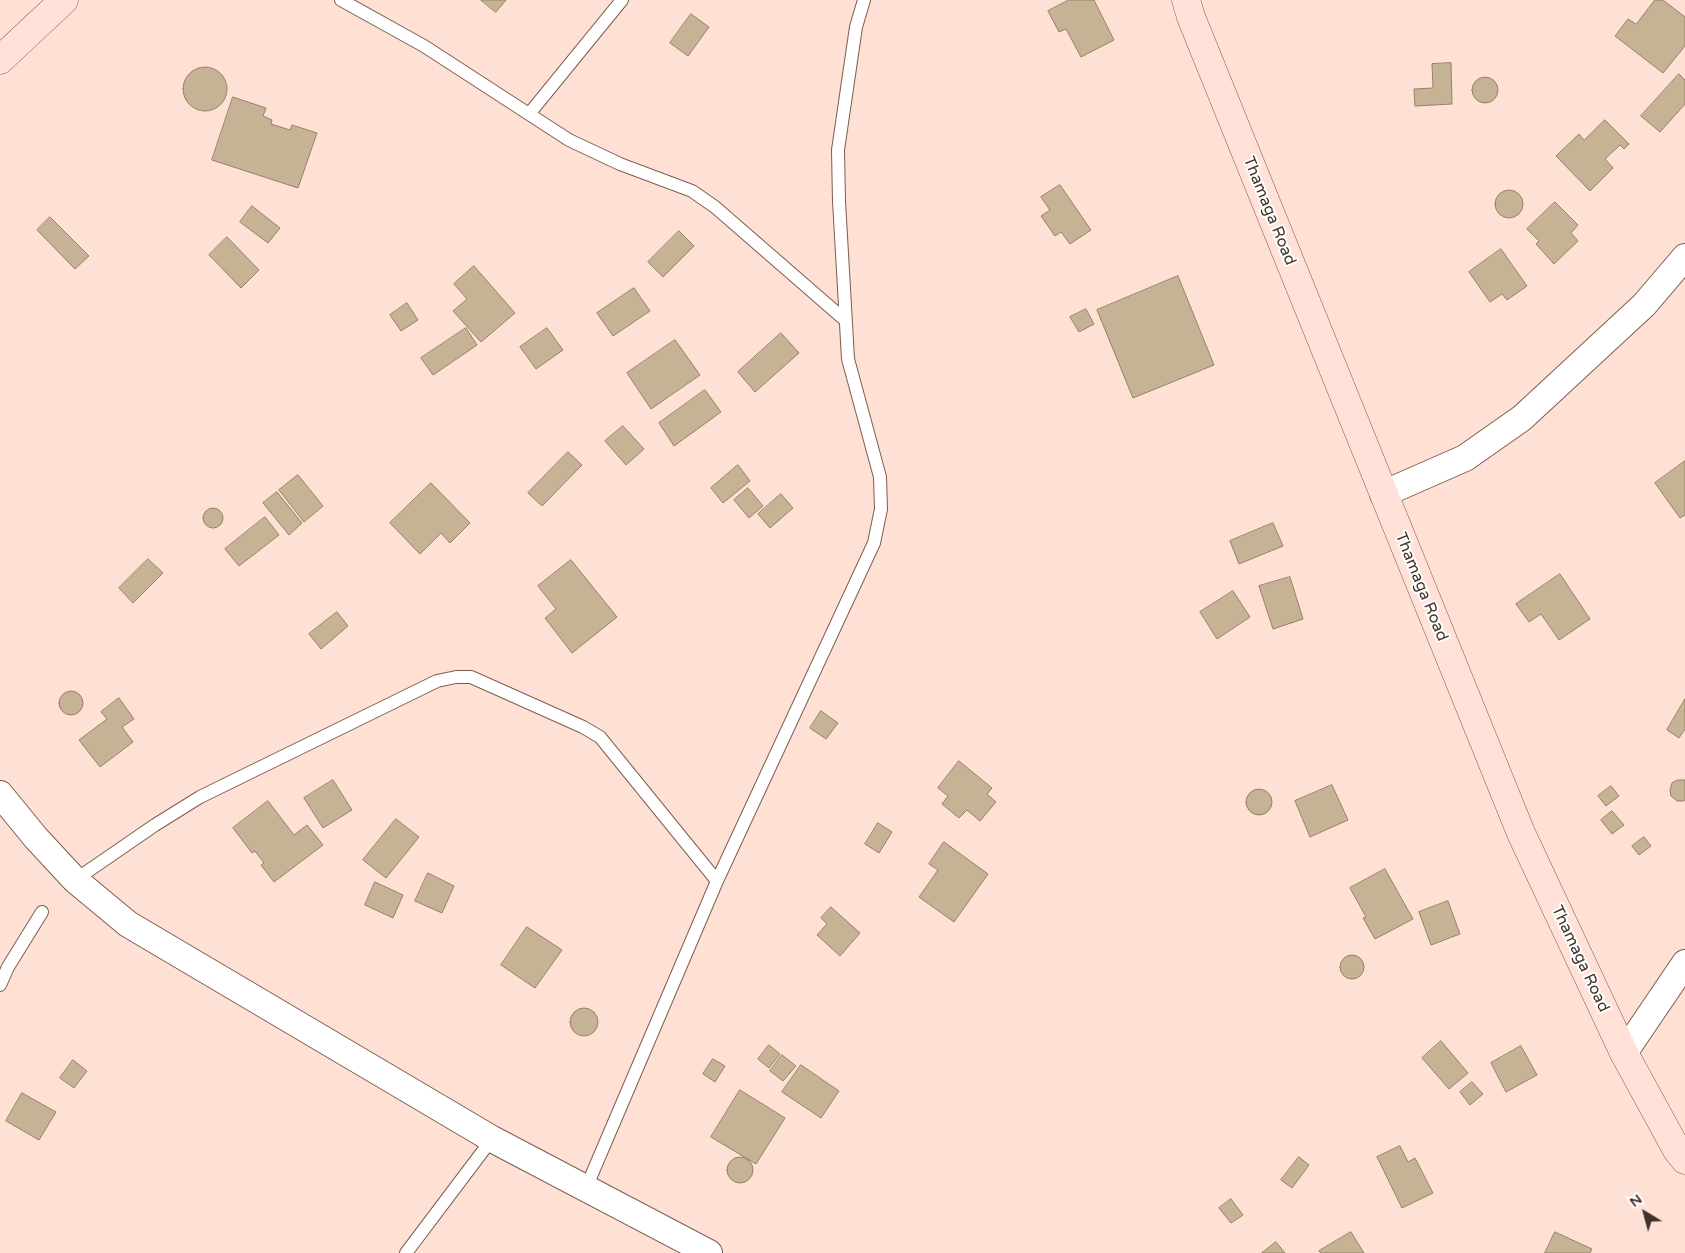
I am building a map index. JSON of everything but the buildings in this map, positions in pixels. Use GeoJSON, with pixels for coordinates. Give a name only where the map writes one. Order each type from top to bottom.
{"type":"FeatureCollection","features":[{"type":"Feature","properties":{"kind":"main road"},"geometry":{"type":"LineString","coordinates":[[0,60],[64,0]]}},
{"type":"Feature","properties":{"kind":"main road","name":"Thamaga Road"},"geometry":{"type":"LineString","coordinates":[[1186,0],[1191,17],[1521,833],[1624,1053],[1677,1150],[1685,1160]]}},
{"type":"Feature","properties":{"kind":"street"},"geometry":{"type":"LineString","coordinates":[[1383,494],[1466,458],[1522,418],[1644,305],[1685,257]]}},
{"type":"Feature","properties":{"kind":"street"},"geometry":{"type":"LineString","coordinates":[[0,794],[36,838],[75,880],[128,924],[492,1139],[709,1253]]}},
{"type":"Feature","properties":{"kind":"street"},"geometry":{"type":"LineString","coordinates":[[1624,1053],[1685,962]]}},
{"type":"Feature","properties":{"kind":"lane"},"geometry":{"type":"LineString","coordinates":[[341,0],[424,46],[569,140],[620,164],[692,191],[715,207],[846,320]]}},
{"type":"Feature","properties":{"kind":"lane"},"geometry":{"type":"LineString","coordinates":[[529,114],[622,0]]}},
{"type":"Feature","properties":{"kind":"lane"},"geometry":{"type":"LineString","coordinates":[[586,1188],[717,881],[874,542],[881,509],[880,477],[848,359],[838,150],[856,27],[864,0]]}},
{"type":"Feature","properties":{"kind":"lane"},"geometry":{"type":"LineString","coordinates":[[75,880],[155,825],[200,797],[437,681],[456,676],[471,677],[583,727],[600,737],[717,881]]}},
{"type":"Feature","properties":{"kind":"lane"},"geometry":{"type":"LineString","coordinates":[[0,985],[8,968],[42,912]]}},
{"type":"Feature","properties":{"kind":"lane"},"geometry":{"type":"LineString","coordinates":[[406,1253],[492,1139]]}}]}
